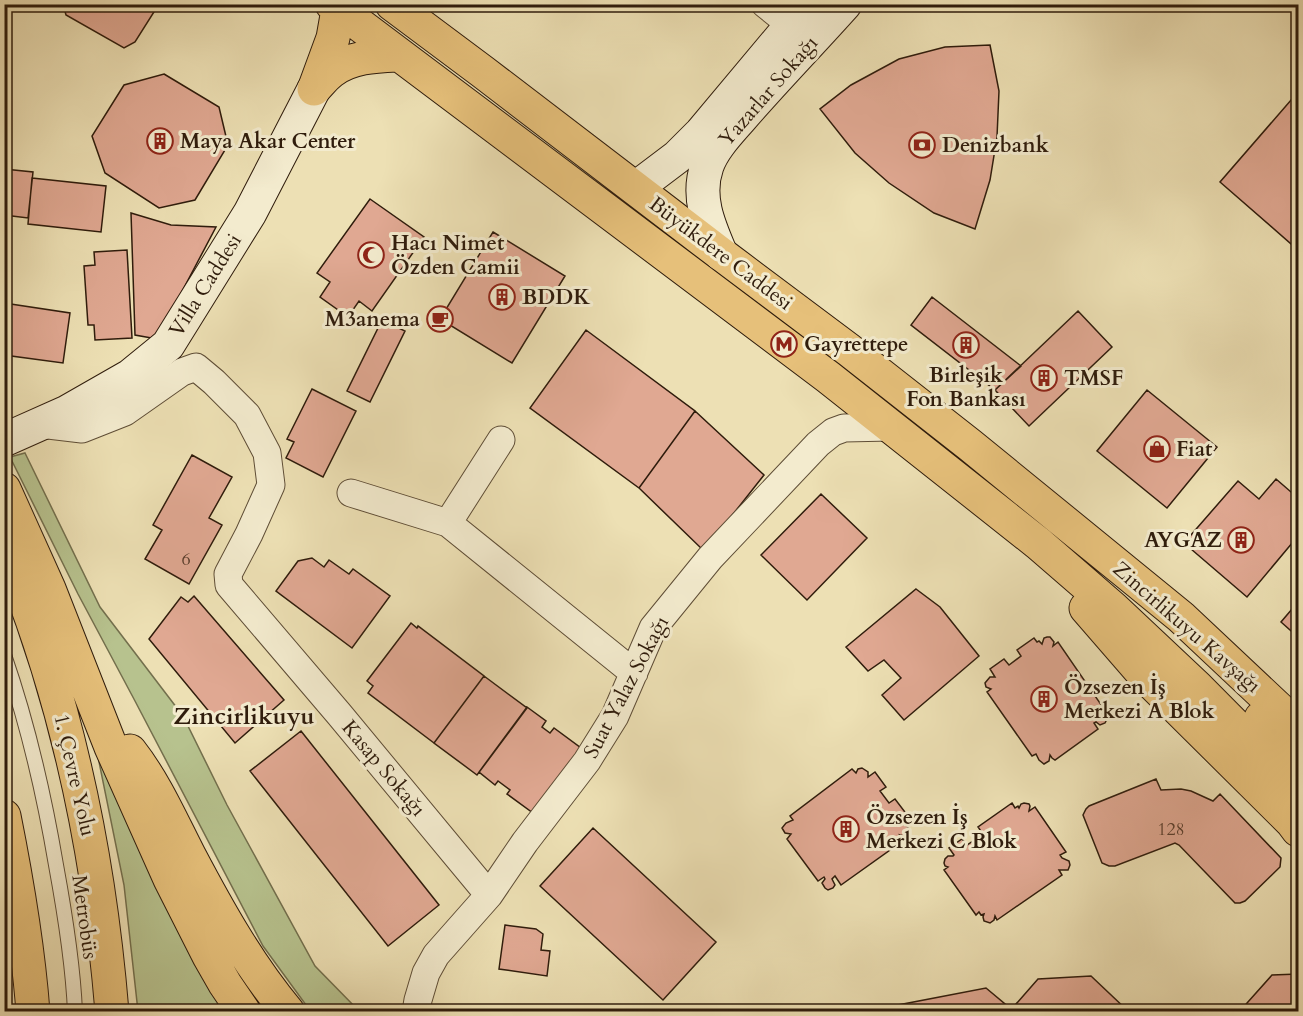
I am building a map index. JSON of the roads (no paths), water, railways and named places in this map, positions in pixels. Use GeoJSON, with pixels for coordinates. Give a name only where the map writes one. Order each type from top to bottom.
{"type":"FeatureCollection","features":[{"type":"Feature","properties":{"kind":"main road","name":"Büyükdere Caddesi"},"geometry":{"type":"LineString","coordinates":[[392,4],[877,372],[1101,553]]}},
{"type":"Feature","properties":{"kind":"main road","name":"Büyükdere Caddesi"},"geometry":{"type":"LineString","coordinates":[[336,6],[828,377],[1039,544]]}},
{"type":"Feature","properties":{"kind":"main road"},"geometry":{"type":"LineString","coordinates":[[314,89],[333,38],[336,6]]}},
{"type":"Feature","properties":{"kind":"main road"},"geometry":{"type":"LineString","coordinates":[[314,89],[331,72],[348,62],[364,57],[398,55]]}},
{"type":"Feature","properties":{"kind":"main road"},"geometry":{"type":"LineString","coordinates":[[680,266],[681,223]]}},
{"type":"Feature","properties":{"kind":"main road"},"geometry":{"type":"LineString","coordinates":[[4,489],[49,589],[111,747],[170,879],[209,956],[243,1011]]}},
{"type":"Feature","properties":{"kind":"main road"},"geometry":{"type":"LineString","coordinates":[[1039,544],[1086,608],[1145,676],[1299,830]]}},
{"type":"Feature","properties":{"kind":"main road","name":"Zincirlikuyu Kavşağı"},"geometry":{"type":"LineString","coordinates":[[1039,544],[1114,609],[1198,688],[1299,789]]}},
{"type":"Feature","properties":{"kind":"main road","name":"1. Çevre Yolu"},"geometry":{"type":"LineString","coordinates":[[4,547],[27,604],[55,691],[81,794],[92,855],[112,1011]]}},
{"type":"Feature","properties":{"kind":"main road"},"geometry":{"type":"LineString","coordinates":[[1101,553],[1158,620],[1299,755]]}},
{"type":"Feature","properties":{"kind":"main road","name":"Zincirlikuyu Kavşağı"},"geometry":{"type":"LineString","coordinates":[[1101,553],[1181,617],[1299,727]]}},
{"type":"Feature","properties":{"kind":"main road"},"geometry":{"type":"LineString","coordinates":[[95,704],[138,761],[160,797],[232,935],[274,996],[288,1011]]}},
{"type":"Feature","properties":{"kind":"main road"},"geometry":{"type":"LineString","coordinates":[[4,816],[22,909],[33,1011]]}},
{"type":"Feature","properties":{"kind":"street"},"geometry":{"type":"LineString","coordinates":[[765,4],[800,15]]}},
{"type":"Feature","properties":{"kind":"street","name":"Yazarlar Sokağı"},"geometry":{"type":"LineString","coordinates":[[636,188],[677,157],[772,66],[845,4]]}},
{"type":"Feature","properties":{"kind":"street","name":"Yazarlar Sokağı"},"geometry":{"type":"LineString","coordinates":[[721,254],[707,223],[704,210],[703,191],[707,165],[772,66],[800,15]]}},
{"type":"Feature","properties":{"kind":"street","name":"Villa Caddesi"},"geometry":{"type":"LineString","coordinates":[[4,440],[67,412],[130,376],[168,345],[250,213],[314,89]]}},
{"type":"Feature","properties":{"kind":"street"},"geometry":{"type":"LineString","coordinates":[[681,223],[685,186],[701,133]]}},
{"type":"Feature","properties":{"kind":"street","name":"Kasap Sokağı"},"geometry":{"type":"LineString","coordinates":[[40,424],[81,429],[125,412],[182,372],[196,367],[247,415],[267,453],[272,485],[228,574],[229,585],[489,895]]}},
{"type":"Feature","properties":{"kind":"street","name":"Suat Yalaz Sokağı"},"geometry":{"type":"LineString","coordinates":[[416,1011],[426,974],[436,955],[489,895],[525,842],[587,761],[615,716],[653,628],[677,598],[710,558],[818,444],[833,432],[844,428],[891,427]]}},
{"type":"Feature","properties":{"kind":"street"},"geometry":{"type":"LineString","coordinates":[[448,522],[501,440]]}},
{"type":"Feature","properties":{"kind":"street"},"geometry":{"type":"LineString","coordinates":[[351,493],[448,522],[634,673]]}},
{"type":"Feature","properties":{"kind":"lane","name":"Metrobüs"},"geometry":{"type":"LineString","coordinates":[[4,655],[25,719],[51,832],[66,918],[75,1011]]}},
{"type":"Feature","properties":{"kind":"place","name":"Maya Akar Center"},"geometry":{"type":"Point","coordinates":[160,141]}},
{"type":"Feature","properties":{"kind":"place","name":"Denizbank"},"geometry":{"type":"Point","coordinates":[922,145]}},
{"type":"Feature","properties":{"kind":"place","name":"Hacı Nimet Özden Camii"},"geometry":{"type":"Point","coordinates":[371,255]}},
{"type":"Feature","properties":{"kind":"place","name":"BDDK"},"geometry":{"type":"Point","coordinates":[502,297]}},
{"type":"Feature","properties":{"kind":"place","name":"M3anema"},"geometry":{"type":"Point","coordinates":[440,319]}},
{"type":"Feature","properties":{"kind":"place","name":"Gayrettepe"},"geometry":{"type":"Point","coordinates":[784,344]}},
{"type":"Feature","properties":{"kind":"place","name":"Birleşik Fon Bankası"},"geometry":{"type":"Point","coordinates":[966,345]}},
{"type":"Feature","properties":{"kind":"place","name":"TMSF"},"geometry":{"type":"Point","coordinates":[1044,378]}},
{"type":"Feature","properties":{"kind":"place","name":"Fiat"},"geometry":{"type":"Point","coordinates":[1157,449]}},
{"type":"Feature","properties":{"kind":"place","name":"AYGAZ"},"geometry":{"type":"Point","coordinates":[1241,540]}},
{"type":"Feature","properties":{"kind":"place","name":"Özsezen İş Merkezi A Blok"},"geometry":{"type":"Point","coordinates":[1044,699]}},
{"type":"Feature","properties":{"kind":"place","name":"Özsezen İş Merkezi C Blok"},"geometry":{"type":"Point","coordinates":[846,829]}},
{"type":"Feature","properties":{"kind":"district","name":"Zincirlikuyu"},"geometry":{"type":"Point","coordinates":[244,716]}}]}
